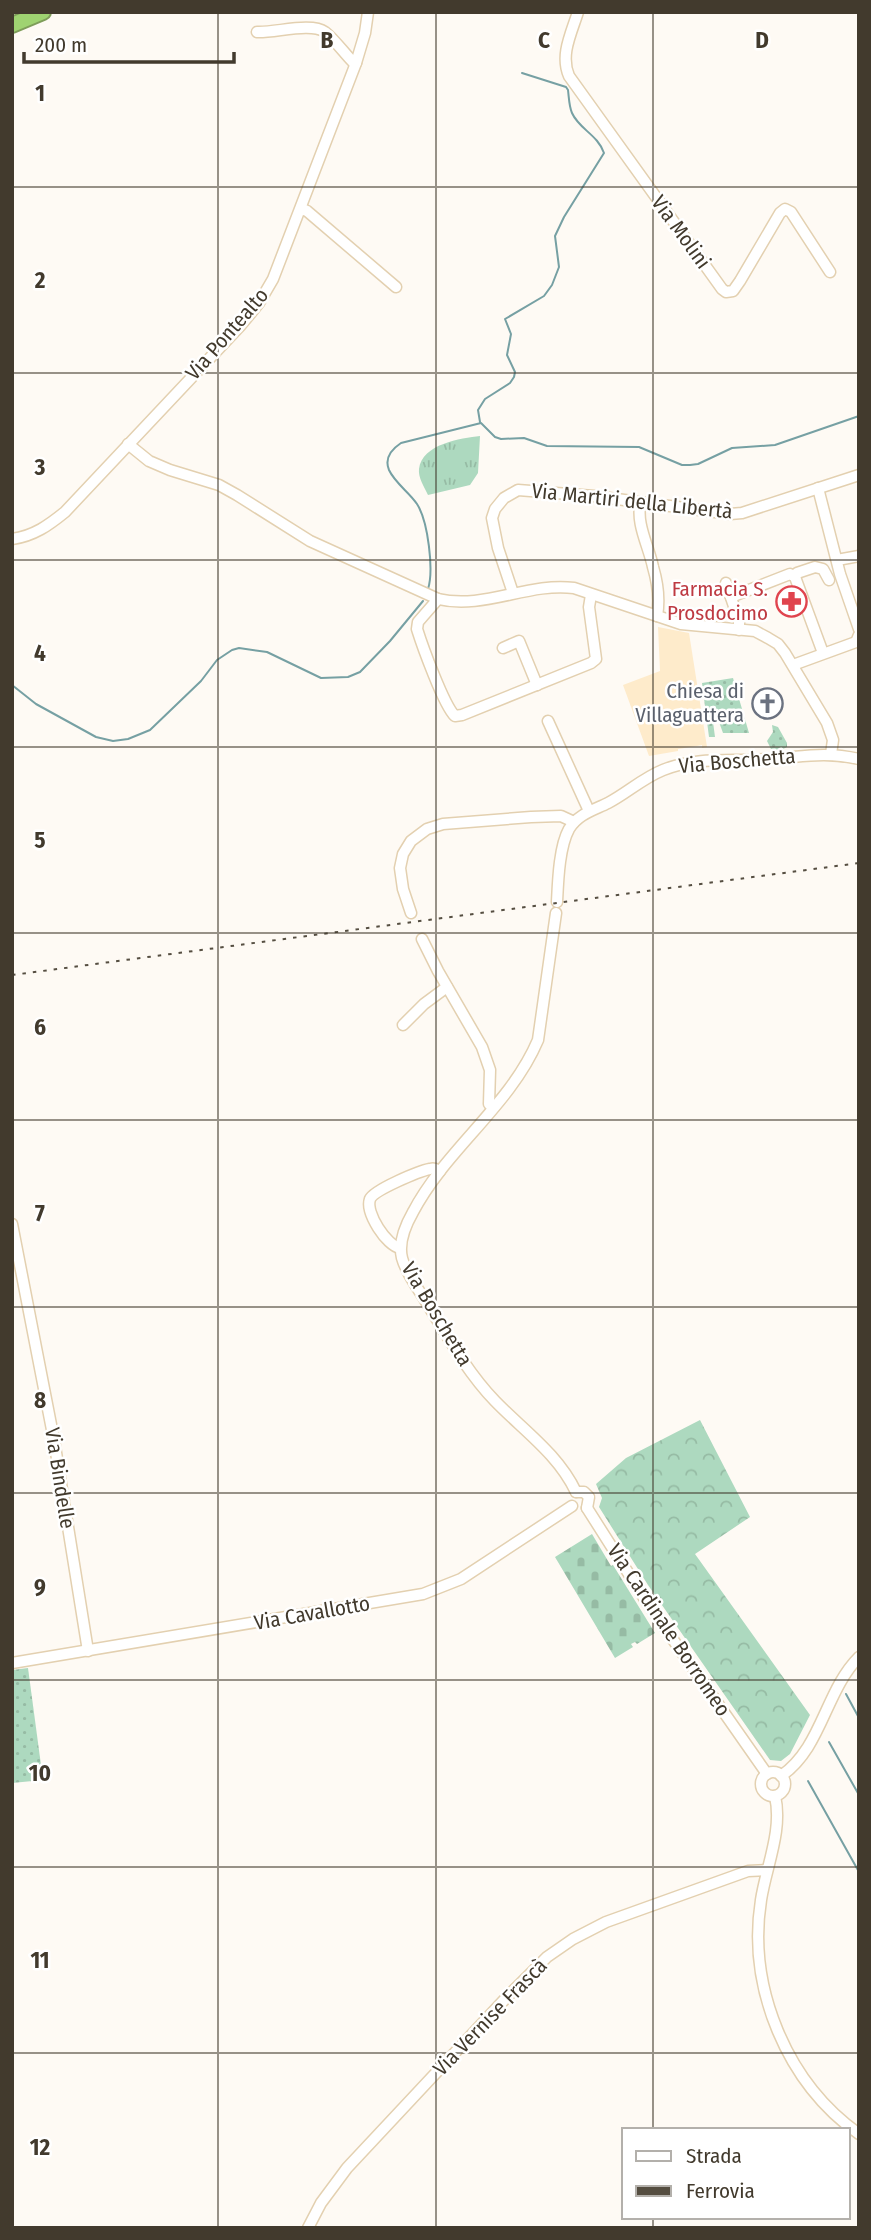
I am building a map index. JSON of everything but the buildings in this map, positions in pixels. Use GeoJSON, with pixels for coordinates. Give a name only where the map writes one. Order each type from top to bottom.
{"type":"FeatureCollection","features":[{"type":"Feature","properties":{"kind":"highway"},"geometry":{"type":"LineString","coordinates":[[12,25],[43,12]]}},
{"type":"Feature","properties":{"kind":"street","name":"Via Pontealto"},"geometry":{"type":"LineString","coordinates":[[12,539],[47,527],[65,512],[259,303],[273,279],[302,209],[356,63],[368,12]]}},
{"type":"Feature","properties":{"kind":"street","name":"Via Molini"},"geometry":{"type":"LineString","coordinates":[[578,12],[565,52],[565,66],[569,76],[722,289],[726,292],[733,291],[785,209],[791,212],[830,272]]}},
{"type":"Feature","properties":{"kind":"street"},"geometry":{"type":"LineString","coordinates":[[257,32],[317,28],[325,32],[356,63]]}},
{"type":"Feature","properties":{"kind":"street"},"geometry":{"type":"LineString","coordinates":[[302,209],[396,287]]}},
{"type":"Feature","properties":{"kind":"street"},"geometry":{"type":"LineString","coordinates":[[128,444],[149,461],[219,485],[310,541],[438,599],[451,602],[473,601],[560,586],[574,588],[681,624],[755,631],[778,644],[793,665],[827,723],[833,740],[831,754]]}},
{"type":"Feature","properties":{"kind":"street","name":"Via Martiri della Libertà"},"geometry":{"type":"LineString","coordinates":[[513,593],[498,548],[492,518],[504,498],[518,490],[730,514],[742,513],[859,475]]}},
{"type":"Feature","properties":{"kind":"street"},"geometry":{"type":"LineString","coordinates":[[818,488],[859,629]]}},
{"type":"Feature","properties":{"kind":"street"},"geometry":{"type":"LineString","coordinates":[[641,502],[639,514],[660,598],[657,616]]}},
{"type":"Feature","properties":{"kind":"street"},"geometry":{"type":"LineString","coordinates":[[837,560],[859,556]]}},
{"type":"Feature","properties":{"kind":"street"},"geometry":{"type":"LineString","coordinates":[[795,577],[797,573],[815,567],[823,569],[829,580]]}},
{"type":"Feature","properties":{"kind":"street"},"geometry":{"type":"LineString","coordinates":[[731,597],[790,575],[795,577]]}},
{"type":"Feature","properties":{"kind":"street"},"geometry":{"type":"LineString","coordinates":[[795,577],[823,653]]}},
{"type":"Feature","properties":{"kind":"street"},"geometry":{"type":"LineString","coordinates":[[726,583],[740,630]]}},
{"type":"Feature","properties":{"kind":"street"},"geometry":{"type":"LineString","coordinates":[[438,599],[418,622],[417,629],[451,713],[455,716],[596,659],[589,607],[591,595]]}},
{"type":"Feature","properties":{"kind":"street"},"geometry":{"type":"LineString","coordinates":[[503,648],[519,642],[537,685]]}},
{"type":"Feature","properties":{"kind":"street"},"geometry":{"type":"LineString","coordinates":[[793,665],[858,643]]}},
{"type":"Feature","properties":{"kind":"street"},"geometry":{"type":"LineString","coordinates":[[548,722],[589,811]]}},
{"type":"Feature","properties":{"kind":"street","name":"Via Boschetta"},"geometry":{"type":"LineString","coordinates":[[576,1492],[559,1465],[532,1435],[494,1400],[475,1377],[406,1270],[401,1238],[413,1212],[440,1171],[517,1080],[530,1060],[538,1040],[564,843],[574,822],[656,773],[685,763],[831,754],[859,759]]}},
{"type":"Feature","properties":{"kind":"street"},"geometry":{"type":"LineString","coordinates":[[411,913],[400,868],[403,854],[411,841],[426,829],[443,824],[531,817],[561,816],[574,822]]}},
{"type":"Feature","properties":{"kind":"street"},"geometry":{"type":"LineString","coordinates":[[422,939],[481,1047],[489,1070],[489,1104],[493,1108]]}},
{"type":"Feature","properties":{"kind":"street"},"geometry":{"type":"LineString","coordinates":[[402,1025],[447,987]]}},
{"type":"Feature","properties":{"kind":"street"},"geometry":{"type":"LineString","coordinates":[[401,1248],[391,1245],[385,1237],[373,1218],[370,1201],[375,1194],[406,1178],[432,1168],[440,1171]]}},
{"type":"Feature","properties":{"kind":"street","name":"Via Bindelle"},"geometry":{"type":"LineString","coordinates":[[12,1224],[54,1440],[88,1651]]}},
{"type":"Feature","properties":{"kind":"street"},"geometry":{"type":"LineString","coordinates":[[576,1492],[570,1500],[572,1506],[581,1511],[587,1508]]}},
{"type":"Feature","properties":{"kind":"street","name":"Via Cardinale Borromeo"},"geometry":{"type":"LineString","coordinates":[[576,1492],[587,1494],[590,1501],[587,1508],[646,1601],[767,1774],[762,1781],[762,1789],[768,1795],[775,1796],[783,1789],[781,1776]]}},
{"type":"Feature","properties":{"kind":"street","name":"Via Cavallotto"},"geometry":{"type":"LineString","coordinates":[[12,1663],[423,1594],[461,1579],[572,1506]]}},
{"type":"Feature","properties":{"kind":"street"},"geometry":{"type":"LineString","coordinates":[[767,1774],[781,1776],[800,1759],[838,1686],[859,1657]]}},
{"type":"Feature","properties":{"kind":"street","name":"Via Cardinale Borromeo"},"geometry":{"type":"LineString","coordinates":[[775,1796],[778,1817],[760,1903],[760,1959],[769,2005],[782,2040],[814,2093],[831,2113],[859,2134]]}},
{"type":"Feature","properties":{"kind":"street","name":"Via Vernise Frascà"},"geometry":{"type":"LineString","coordinates":[[308,2228],[321,2203],[346,2168],[547,1957],[573,1939],[606,1922],[748,1871],[767,1870]]}},
{"type":"Feature","properties":{"kind":"shaded area"},"geometry":{"type":"Polygon","coordinates":[[[658,627],[689,633],[707,747],[702,748],[702,745],[649,756],[623,685],[660,671],[658,627]]]}},
{"type":"Feature","properties":{"kind":"green space"},"geometry":{"type":"Polygon","coordinates":[[[480,436],[478,473],[470,485],[428,495],[419,472],[422,460],[427,454],[444,444],[480,436]]]}},
{"type":"Feature","properties":{"kind":"green space"},"geometry":{"type":"Polygon","coordinates":[[[733,678],[749,733],[723,733],[719,722],[713,722],[715,737],[709,737],[702,683],[733,678]]]}},
{"type":"Feature","properties":{"kind":"green space"},"geometry":{"type":"Polygon","coordinates":[[[772,725],[778,727],[787,747],[781,750],[771,749],[767,741],[773,732],[772,725]]]}},
{"type":"Feature","properties":{"kind":"green space"},"geometry":{"type":"Polygon","coordinates":[[[700,1420],[750,1517],[695,1554],[810,1715],[790,1754],[781,1761],[770,1760],[648,1585],[599,1507],[602,1498],[596,1484],[626,1458],[700,1420]]]}},
{"type":"Feature","properties":{"kind":"green space"},"geometry":{"type":"Polygon","coordinates":[[[592,1534],[655,1633],[637,1644],[631,1644],[633,1647],[615,1658],[555,1557],[592,1534]]]}},
{"type":"Feature","properties":{"kind":"green space"},"geometry":{"type":"Polygon","coordinates":[[[28,1668],[43,1780],[12,1783],[12,1670],[28,1668]]]}},
{"type":"Feature","properties":{"kind":"waterway"},"geometry":{"type":"LineString","coordinates":[[480,422],[478,410],[485,399],[510,383],[514,377],[515,372],[507,355],[511,334],[505,319],[544,296],[552,285],[559,267],[555,236],[604,153],[597,141],[575,119],[566,87],[522,73]]}},
{"type":"Feature","properties":{"kind":"waterway"},"geometry":{"type":"LineString","coordinates":[[428,589],[430,558],[421,512],[388,466],[390,454],[401,443],[481,423],[495,437],[501,439],[524,438],[547,446],[639,447],[682,465],[690,465],[732,448],[775,445],[859,416]]}},
{"type":"Feature","properties":{"kind":"waterway"},"geometry":{"type":"LineString","coordinates":[[12,685],[36,704],[96,737],[113,741],[128,739],[150,730],[201,681],[217,660],[232,650],[239,648],[267,652],[321,678],[348,677],[360,672],[423,601]]}},
{"type":"Feature","properties":{"kind":"waterway"},"geometry":{"type":"LineString","coordinates":[[846,1694],[859,1718]]}},
{"type":"Feature","properties":{"kind":"waterway"},"geometry":{"type":"LineString","coordinates":[[829,1742],[859,1795]]}},
{"type":"Feature","properties":{"kind":"waterway"},"geometry":{"type":"LineString","coordinates":[[808,1781],[859,1872]]}},
{"type":"Feature","properties":{"kind":"railway"},"geometry":{"type":"LineString","coordinates":[[12,975],[859,863]]}},
{"type":"Feature","properties":{"kind":"place","name":"Farmacia S. Prosdocimo"},"geometry":{"type":"Point","coordinates":[791,601]}},
{"type":"Feature","properties":{"kind":"place","name":"Chiesa di Villaguattera"},"geometry":{"type":"Point","coordinates":[767,703]}}]}
